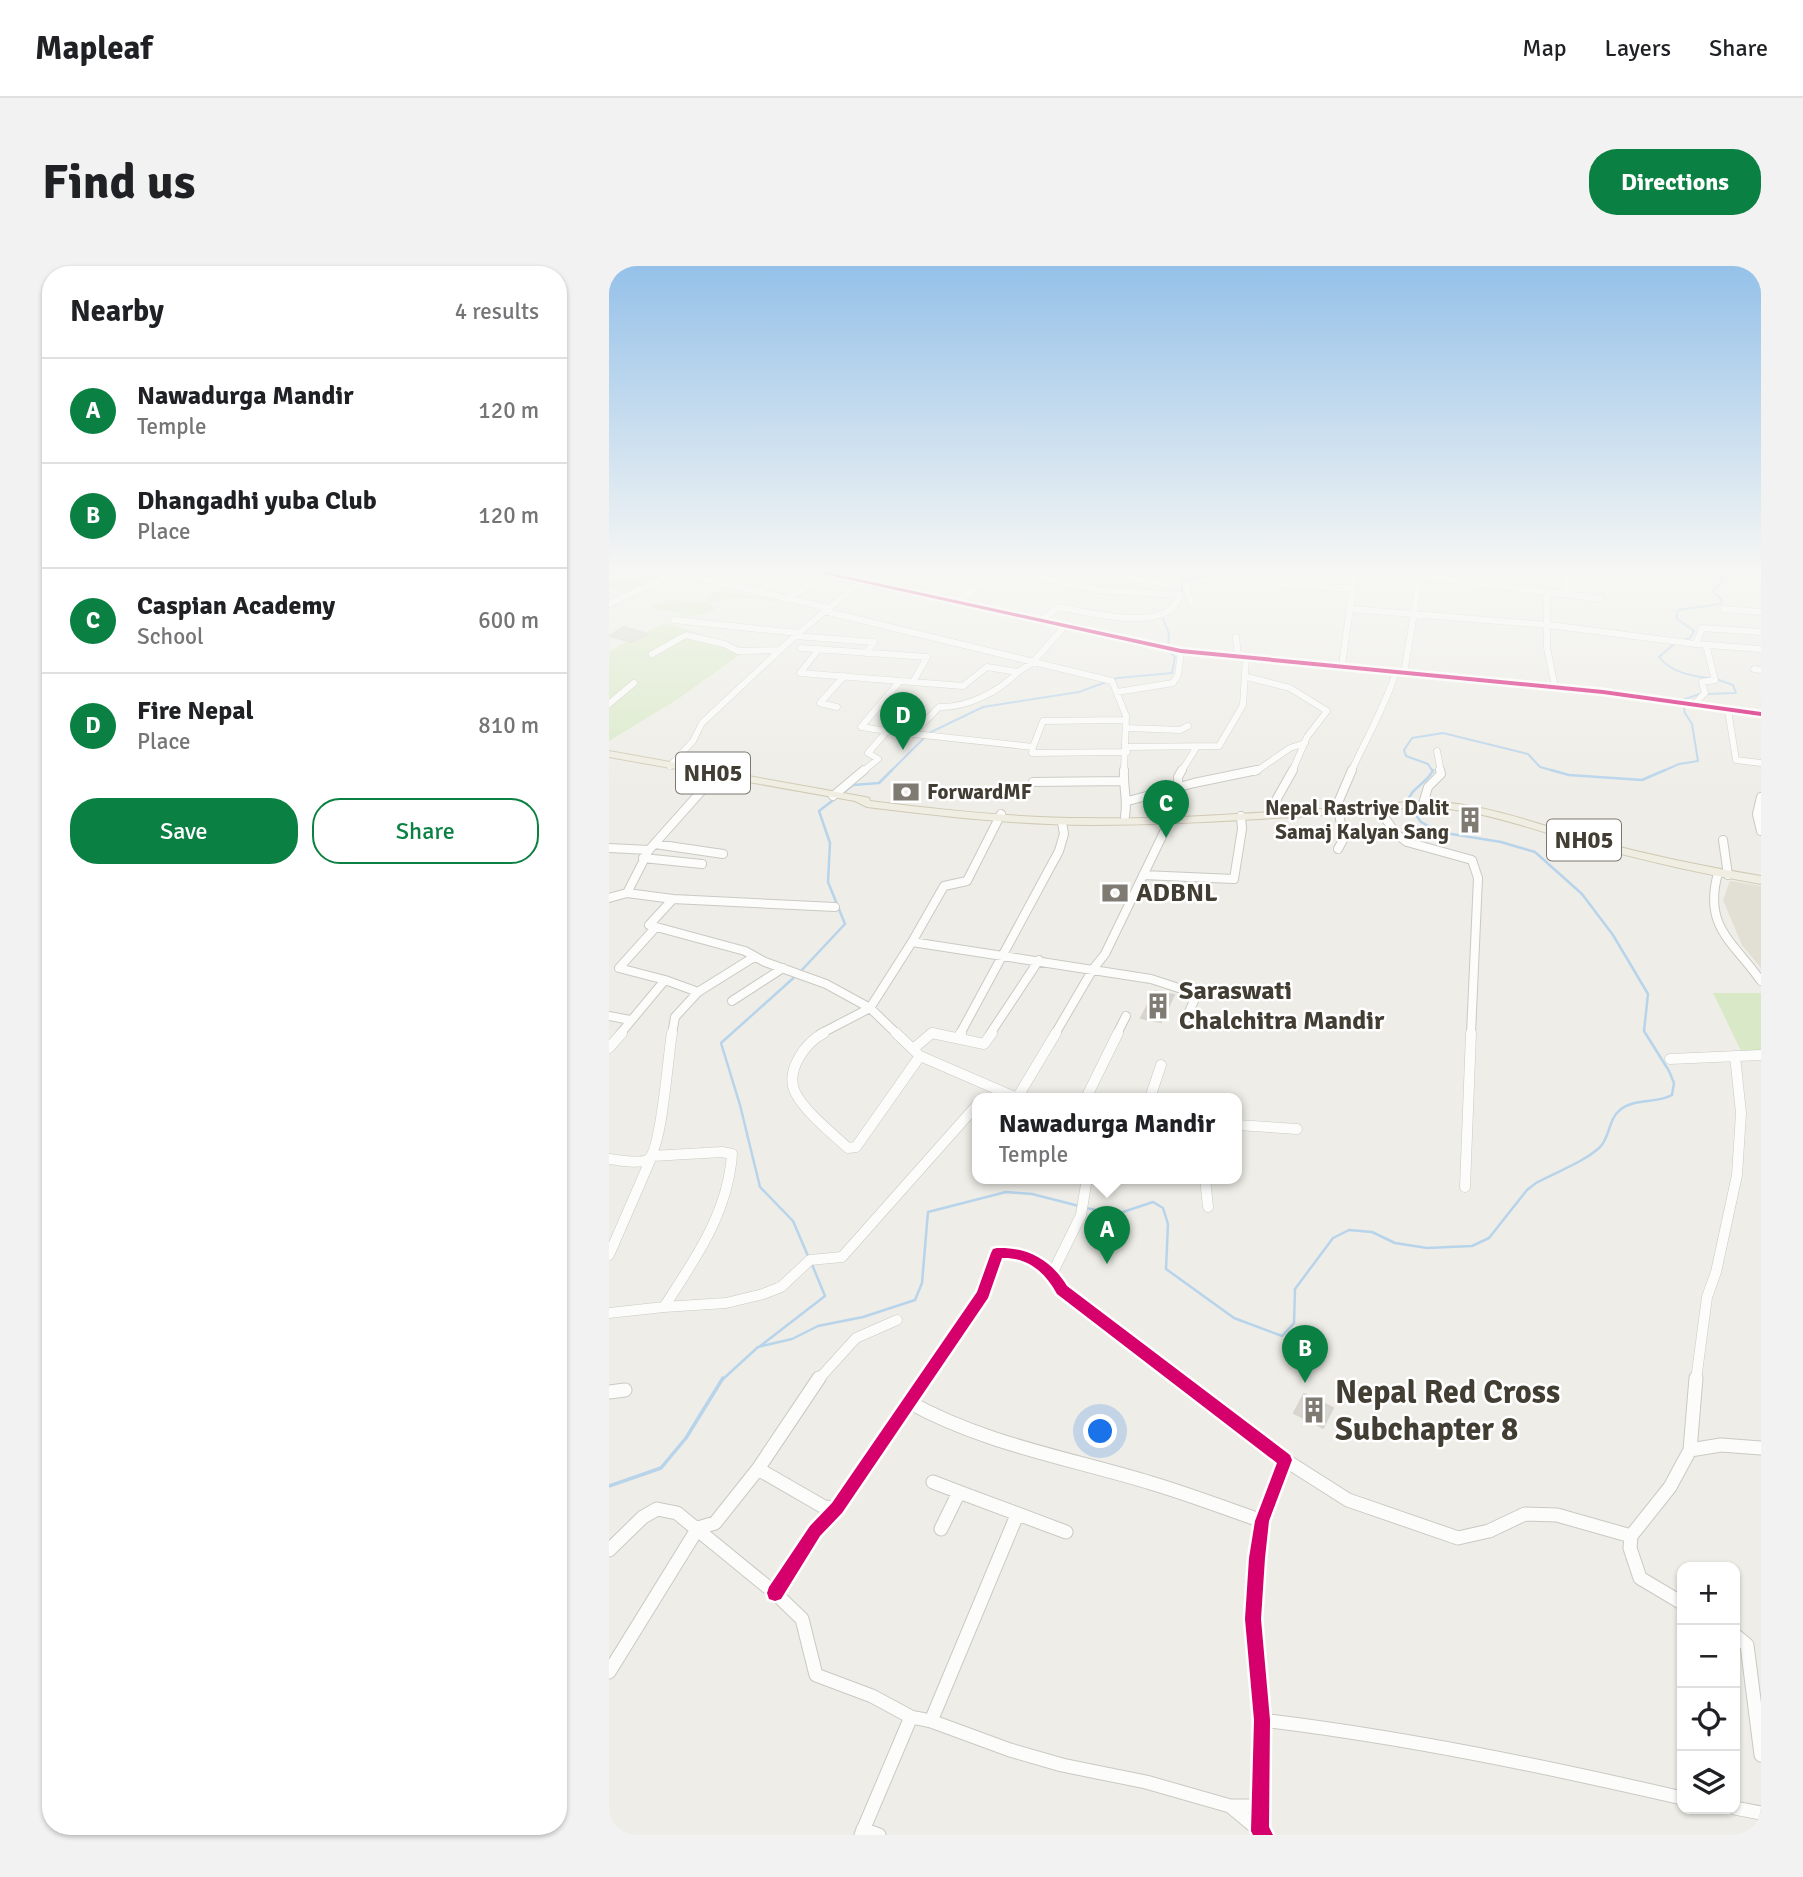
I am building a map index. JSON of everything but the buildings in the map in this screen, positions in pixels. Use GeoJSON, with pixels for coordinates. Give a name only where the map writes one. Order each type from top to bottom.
{"type":"FeatureCollection","features":[{"type":"Feature","properties":{"kind":"main road","name":"NH05"},"geometry":{"type":"LineString","coordinates":[[609,756],[816,792],[867,804],[1062,822],[1241,816],[1337,808]]}},
{"type":"Feature","properties":{"kind":"main road","name":"NH05"},"geometry":{"type":"LineString","coordinates":[[609,756],[713,778],[804,793],[816,792]]}},
{"type":"Feature","properties":{"kind":"main road","name":"NH05"},"geometry":{"type":"LineString","coordinates":[[1000,816],[1167,818],[1271,809],[1423,804],[1484,810],[1592,843],[1723,874],[1761,880]]}},
{"type":"Feature","properties":{"kind":"street"},"geometry":{"type":"LineString","coordinates":[[652,654],[668,645]]}},
{"type":"Feature","properties":{"kind":"street"},"geometry":{"type":"LineString","coordinates":[[726,645],[738,651],[780,650]]}},
{"type":"Feature","properties":{"kind":"street"},"geometry":{"type":"LineString","coordinates":[[670,766],[692,741],[702,723],[785,645]]}},
{"type":"Feature","properties":{"kind":"street"},"geometry":{"type":"LineString","coordinates":[[866,653],[872,645]]}},
{"type":"Feature","properties":{"kind":"street"},"geometry":{"type":"LineString","coordinates":[[967,645],[1112,681],[1122,702],[1127,728],[1123,791],[1128,801],[1125,816]]}},
{"type":"Feature","properties":{"kind":"street"},"geometry":{"type":"LineString","coordinates":[[915,732],[939,707],[959,708],[1008,682],[1033,662],[1048,645]]}},
{"type":"Feature","properties":{"kind":"street"},"geometry":{"type":"LineString","coordinates":[[1153,645],[1181,651],[1555,687],[1761,713]]}},
{"type":"Feature","properties":{"kind":"street"},"geometry":{"type":"LineString","coordinates":[[1125,720],[1043,721],[1032,753],[1219,746],[1238,717],[1247,677],[1238,645]]}},
{"type":"Feature","properties":{"kind":"street"},"geometry":{"type":"LineString","coordinates":[[1342,665],[1345,645]]}},
{"type":"Feature","properties":{"kind":"street"},"geometry":{"type":"LineString","coordinates":[[1338,849],[1344,838],[1337,808],[1365,741],[1385,707],[1400,672],[1406,645]]}},
{"type":"Feature","properties":{"kind":"street"},"geometry":{"type":"LineString","coordinates":[[1547,645],[1555,687]]}},
{"type":"Feature","properties":{"kind":"street"},"geometry":{"type":"LineString","coordinates":[[1693,705],[1703,696],[1702,682],[1714,677],[1706,645]]}},
{"type":"Feature","properties":{"kind":"street"},"geometry":{"type":"LineString","coordinates":[[1709,645],[1761,649]]}},
{"type":"Feature","properties":{"kind":"street"},"geometry":{"type":"LineString","coordinates":[[801,648],[927,657],[913,682]]}},
{"type":"Feature","properties":{"kind":"street"},"geometry":{"type":"LineString","coordinates":[[819,649],[800,673],[963,686],[987,667],[1018,672]]}},
{"type":"Feature","properties":{"kind":"street"},"geometry":{"type":"LineString","coordinates":[[1117,692],[1173,682],[1178,675],[1181,651]]}},
{"type":"Feature","properties":{"kind":"street"},"geometry":{"type":"LineString","coordinates":[[837,707],[820,703],[844,676]]}},
{"type":"Feature","properties":{"kind":"street"},"geometry":{"type":"LineString","coordinates":[[1247,677],[1285,685],[1317,702],[1327,711],[1305,743],[1271,809]]}},
{"type":"Feature","properties":{"kind":"street"},"geometry":{"type":"LineString","coordinates":[[900,681],[861,727],[1033,747]]}},
{"type":"Feature","properties":{"kind":"street"},"geometry":{"type":"LineString","coordinates":[[609,704],[634,683]]}},
{"type":"Feature","properties":{"kind":"street"},"geometry":{"type":"LineString","coordinates":[[1728,709],[1736,760],[1761,763]]}},
{"type":"Feature","properties":{"kind":"street"},"geometry":{"type":"LineString","coordinates":[[1127,728],[1180,730],[1188,726]]}},
{"type":"Feature","properties":{"kind":"street"},"geometry":{"type":"LineString","coordinates":[[834,796],[878,759],[868,753],[887,731]]}},
{"type":"Feature","properties":{"kind":"street"},"geometry":{"type":"LineString","coordinates":[[1128,801],[1194,783],[1253,773],[1290,748],[1305,743]]}},
{"type":"Feature","properties":{"kind":"street"},"geometry":{"type":"LineString","coordinates":[[1178,789],[1178,778],[1196,748]]}},
{"type":"Feature","properties":{"kind":"street"},"geometry":{"type":"LineString","coordinates":[[1423,804],[1431,782],[1441,774],[1437,751]]}},
{"type":"Feature","properties":{"kind":"street"},"geometry":{"type":"LineString","coordinates":[[627,893],[643,858],[713,778]]}},
{"type":"Feature","properties":{"kind":"street"},"geometry":{"type":"LineString","coordinates":[[1034,782],[1124,781]]}},
{"type":"Feature","properties":{"kind":"street"},"geometry":{"type":"LineString","coordinates":[[1761,797],[1757,815],[1761,831]]}},
{"type":"Feature","properties":{"kind":"street"},"geometry":{"type":"LineString","coordinates":[[1385,807],[1396,834],[1407,842],[1472,860],[1478,878],[1465,1187]]}},
{"type":"Feature","properties":{"kind":"street"},"geometry":{"type":"LineString","coordinates":[[1000,816],[971,876],[967,881],[944,886],[870,1008],[819,1035],[800,1053],[793,1079],[795,1092],[815,1118],[848,1148],[856,1147],[916,1053],[932,1033],[984,1044],[1039,960]]}},
{"type":"Feature","properties":{"kind":"street"},"geometry":{"type":"LineString","coordinates":[[1143,875],[1234,879],[1242,830],[1241,816]]}},
{"type":"Feature","properties":{"kind":"street"},"geometry":{"type":"LineString","coordinates":[[1020,1093],[1093,969],[1105,954],[1167,826],[1167,818]]}},
{"type":"Feature","properties":{"kind":"street"},"geometry":{"type":"LineString","coordinates":[[959,1037],[1059,851],[1064,834],[1062,822]]}},
{"type":"Feature","properties":{"kind":"street"},"geometry":{"type":"LineString","coordinates":[[1723,840],[1723,874],[1712,887],[1714,923],[1760,979]]}},
{"type":"Feature","properties":{"kind":"street"},"geometry":{"type":"LineString","coordinates":[[609,848],[652,846],[723,854]]}},
{"type":"Feature","properties":{"kind":"street"},"geometry":{"type":"LineString","coordinates":[[643,858],[702,864]]}},
{"type":"Feature","properties":{"kind":"street"},"geometry":{"type":"LineString","coordinates":[[609,898],[627,893],[673,899],[835,907]]}},
{"type":"Feature","properties":{"kind":"street"},"geometry":{"type":"LineString","coordinates":[[673,899],[649,925],[745,951],[754,957],[826,984],[870,1008],[916,1053],[1004,1093]]}},
{"type":"Feature","properties":{"kind":"street"},"geometry":{"type":"LineString","coordinates":[[655,928],[619,968],[666,979],[698,992]]}},
{"type":"Feature","properties":{"kind":"street"},"geometry":{"type":"LineString","coordinates":[[912,942],[1003,954],[1167,982],[1197,994],[1184,1023]]}},
{"type":"Feature","properties":{"kind":"street"},"geometry":{"type":"LineString","coordinates":[[609,1255],[652,1156],[660,1126],[675,1017],[698,992],[754,957]]}},
{"type":"Feature","properties":{"kind":"street"},"geometry":{"type":"LineString","coordinates":[[732,1001],[783,968]]}},
{"type":"Feature","properties":{"kind":"street"},"geometry":{"type":"LineString","coordinates":[[609,1048],[666,979]]}},
{"type":"Feature","properties":{"kind":"street"},"geometry":{"type":"LineString","coordinates":[[1088,1093],[1126,1016]]}},
{"type":"Feature","properties":{"kind":"street"},"geometry":{"type":"LineString","coordinates":[[609,1017],[630,1020]]}},
{"type":"Feature","properties":{"kind":"street"},"geometry":{"type":"LineString","coordinates":[[1670,1059],[1761,1055]]}},
{"type":"Feature","properties":{"kind":"street"},"geometry":{"type":"LineString","coordinates":[[1677,1600],[1640,1578],[1630,1548],[1631,1536],[1670,1487],[1690,1450],[1694,1392],[1707,1297],[1716,1272],[1737,1175],[1741,1113],[1735,1056]]}},
{"type":"Feature","properties":{"kind":"street"},"geometry":{"type":"LineString","coordinates":[[1152,1093],[1161,1065]]}},
{"type":"Feature","properties":{"kind":"street"},"geometry":{"type":"LineString","coordinates":[[988,1093],[992,1088]]}},
{"type":"Feature","properties":{"kind":"street"},"geometry":{"type":"LineString","coordinates":[[609,1313],[726,1303],[781,1287],[810,1261],[842,1257],[972,1112]]}},
{"type":"Feature","properties":{"kind":"street"},"geometry":{"type":"LineString","coordinates":[[1242,1125],[1297,1129]]}},
{"type":"Feature","properties":{"kind":"street"},"geometry":{"type":"LineString","coordinates":[[609,1159],[645,1161],[652,1156],[727,1152],[733,1156],[723,1205],[694,1261],[664,1307]]}},
{"type":"Feature","properties":{"kind":"street"},"geometry":{"type":"LineString","coordinates":[[1052,1272],[1074,1234],[1087,1199],[1087,1184]]}},
{"type":"Feature","properties":{"kind":"street"},"geometry":{"type":"LineString","coordinates":[[1206,1184],[1208,1207]]}},
{"type":"Feature","properties":{"kind":"street"},"geometry":{"type":"LineString","coordinates":[[775,1593],[815,1531],[837,1508],[983,1294],[996,1253],[1029,1256],[1052,1272],[1062,1290],[1285,1460],[1348,1500],[1458,1538],[1489,1531],[1525,1514],[1557,1515],[1631,1536]]}},
{"type":"Feature","properties":{"kind":"street"},"geometry":{"type":"LineString","coordinates":[[609,1672],[698,1528],[715,1523],[758,1469],[815,1383],[856,1338],[897,1320]]}},
{"type":"Feature","properties":{"kind":"street"},"geometry":{"type":"LineString","coordinates":[[609,1392],[625,1390]]}},
{"type":"Feature","properties":{"kind":"street"},"geometry":{"type":"LineString","coordinates":[[909,1402],[945,1423],[1059,1459],[1163,1487],[1262,1521]]}},
{"type":"Feature","properties":{"kind":"street"},"geometry":{"type":"LineString","coordinates":[[1690,1450],[1721,1445],[1761,1448]]}},
{"type":"Feature","properties":{"kind":"street"},"geometry":{"type":"LineString","coordinates":[[1262,1833],[1262,1720],[1253,1619],[1262,1521],[1285,1460]]}},
{"type":"Feature","properties":{"kind":"street"},"geometry":{"type":"LineString","coordinates":[[758,1469],[824,1507],[837,1508]]}},
{"type":"Feature","properties":{"kind":"street"},"geometry":{"type":"LineString","coordinates":[[933,1482],[1066,1532]]}},
{"type":"Feature","properties":{"kind":"street"},"geometry":{"type":"LineString","coordinates":[[941,1529],[960,1492]]}},
{"type":"Feature","properties":{"kind":"street"},"geometry":{"type":"LineString","coordinates":[[609,1550],[643,1517],[657,1509],[677,1513],[775,1593],[802,1619],[816,1675],[872,1696],[911,1717],[931,1721],[1036,1758],[1146,1782],[1230,1807],[1261,1806]]}},
{"type":"Feature","properties":{"kind":"street"},"geometry":{"type":"LineString","coordinates":[[931,1721],[1017,1515]]}},
{"type":"Feature","properties":{"kind":"street"},"geometry":{"type":"LineString","coordinates":[[1740,1639],[1747,1645],[1761,1755]]}},
{"type":"Feature","properties":{"kind":"street"},"geometry":{"type":"LineString","coordinates":[[879,1835],[862,1832],[911,1717]]}},
{"type":"Feature","properties":{"kind":"street"},"geometry":{"type":"LineString","coordinates":[[1262,1720],[1370,1733],[1432,1747],[1535,1764],[1677,1797]]}},
{"type":"Feature","properties":{"kind":"street"},"geometry":{"type":"LineString","coordinates":[[1230,1807],[1262,1833]]}},
{"type":"Feature","properties":{"kind":"street"},"geometry":{"type":"LineString","coordinates":[[1740,1809],[1761,1813]]}},
{"type":"Feature","properties":{"kind":"shaded area"},"geometry":{"type":"Polygon","coordinates":[[[1730,881],[1761,886],[1761,968],[1742,945],[1723,900],[1730,881]]]}},
{"type":"Feature","properties":{"kind":"green space"},"geometry":{"type":"Polygon","coordinates":[[[620,645],[724,645],[742,653],[678,699],[609,741],[609,651],[620,645]]]}},
{"type":"Feature","properties":{"kind":"green space"},"geometry":{"type":"Polygon","coordinates":[[[1713,993],[1761,993],[1761,1050],[1742,1053],[1713,993]]]}},
{"type":"Feature","properties":{"kind":"waterway"},"geometry":{"type":"LineString","coordinates":[[1673,645],[1659,657],[1664,662],[1681,672],[1709,678]]}},
{"type":"Feature","properties":{"kind":"waterway"},"geometry":{"type":"LineString","coordinates":[[808,1256],[793,1221],[760,1187],[740,1105],[721,1043],[799,973],[845,924],[828,882],[830,843],[819,811],[853,785],[879,783],[929,733],[983,707],[1079,692],[1117,678],[1172,673],[1175,657],[1170,652]]}},
{"type":"Feature","properties":{"kind":"waterway"},"geometry":{"type":"LineString","coordinates":[[1707,694],[1736,693],[1733,685],[1716,679]]}},
{"type":"Feature","properties":{"kind":"waterway"},"geometry":{"type":"LineString","coordinates":[[1661,772],[1679,764],[1698,761],[1692,724],[1685,713],[1682,700],[1700,694]]}},
{"type":"Feature","properties":{"kind":"waterway"},"geometry":{"type":"LineString","coordinates":[[1432,771],[1428,764],[1406,756],[1404,750],[1412,738],[1443,733],[1528,754],[1540,767],[1558,772]]}},
{"type":"Feature","properties":{"kind":"waterway"},"geometry":{"type":"LineString","coordinates":[[1551,770],[1569,775],[1642,780],[1665,770]]}},
{"type":"Feature","properties":{"kind":"waterway"},"geometry":{"type":"LineString","coordinates":[[1086,1208],[1117,1214],[1153,1202],[1163,1208],[1168,1224],[1166,1269],[1234,1318],[1282,1336],[1294,1323],[1295,1289],[1333,1238],[1349,1230],[1372,1232],[1395,1243],[1427,1248],[1472,1246],[1489,1238],[1527,1190],[1536,1183],[1577,1163],[1599,1148],[1613,1118],[1620,1110],[1632,1104],[1672,1095],[1674,1083],[1669,1071],[1644,1031],[1648,994],[1613,935],[1582,894],[1535,852],[1501,842],[1439,832],[1421,822],[1407,803],[1412,793],[1432,771]]}},
{"type":"Feature","properties":{"kind":"waterway"},"geometry":{"type":"LineString","coordinates":[[759,1347],[792,1339],[818,1326],[863,1317],[915,1300],[922,1283],[928,1212],[1006,1192],[1032,1194],[1079,1206]]}},
{"type":"Feature","properties":{"kind":"waterway"},"geometry":{"type":"LineString","coordinates":[[759,1347],[825,1296],[811,1262]]}},
{"type":"Feature","properties":{"kind":"waterway"},"geometry":{"type":"LineString","coordinates":[[722,1380],[759,1347]]}},
{"type":"Feature","properties":{"kind":"waterway"},"geometry":{"type":"LineString","coordinates":[[609,1486],[661,1468],[686,1438],[723,1378]]}},
{"type":"Feature","properties":{"kind":"cycle path"},"geometry":{"type":"LineString","coordinates":[[1154,645],[1181,651],[1603,692],[1761,714]]}},
{"type":"Feature","properties":{"kind":"cycle path"},"geometry":{"type":"LineString","coordinates":[[775,1593],[815,1531],[837,1508],[983,1294],[997,1253],[1027,1257],[1050,1273],[1062,1290],[1285,1460],[1262,1521],[1253,1619],[1262,1720],[1260,1831],[1264,1835]]}},
{"type":"Feature","properties":{"kind":"place","name":"Fire Nepal"},"geometry":{"type":"Point","coordinates":[903,750]}},
{"type":"Feature","properties":{"kind":"place","name":"ForwardMF"},"geometry":{"type":"Point","coordinates":[906,792]}},
{"type":"Feature","properties":{"kind":"place","name":"Nepal Rastriye Dalit Samaj Kalyan Sang"},"geometry":{"type":"Point","coordinates":[1470,820]}},
{"type":"Feature","properties":{"kind":"place","name":"Caspian Academy"},"geometry":{"type":"Point","coordinates":[1166,838]}},
{"type":"Feature","properties":{"kind":"place","name":"ADBNL"},"geometry":{"type":"Point","coordinates":[1115,893]}},
{"type":"Feature","properties":{"kind":"place","name":"Saraswati Chalchitra Mandir"},"geometry":{"type":"Point","coordinates":[1158,1006]}},
{"type":"Feature","properties":{"kind":"place","name":"Nawadurga Mandir"},"geometry":{"type":"Point","coordinates":[1107,1264]}},
{"type":"Feature","properties":{"kind":"place","name":"Dhangadhi yuba Club"},"geometry":{"type":"Point","coordinates":[1305,1383]}},
{"type":"Feature","properties":{"kind":"place","name":"Nepal Red Cross Subchapter 8"},"geometry":{"type":"Point","coordinates":[1314,1410]}}]}
